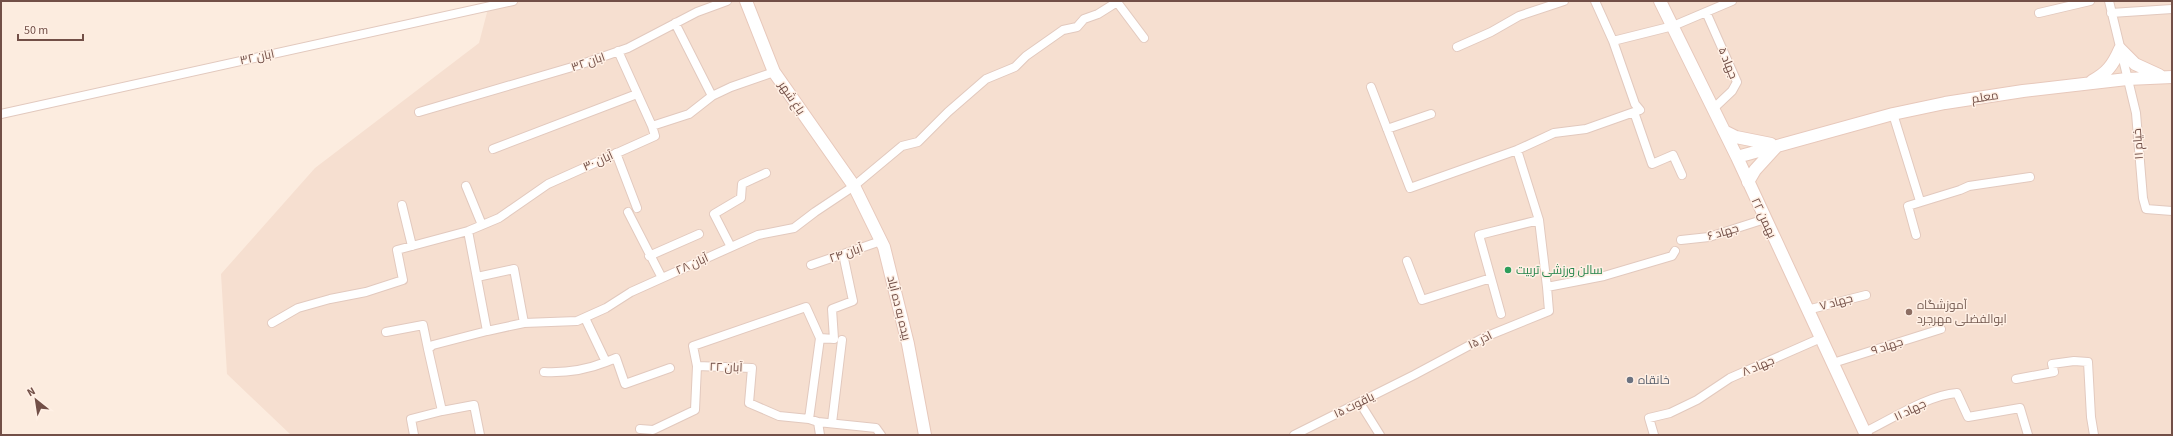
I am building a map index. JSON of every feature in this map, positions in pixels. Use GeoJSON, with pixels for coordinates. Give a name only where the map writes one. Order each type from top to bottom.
{"type":"FeatureCollection","features":[{"type":"Feature","properties":{"kind":"main road","name":"باغ شهر"},"geometry":{"type":"LineString","coordinates":[[746,1],[774,72],[854,186]]}},
{"type":"Feature","properties":{"kind":"main road","name":"۲۲ بهمن"},"geometry":{"type":"LineString","coordinates":[[1660,1],[1736,154],[1807,310],[1866,434]]}},
{"type":"Feature","properties":{"kind":"main road"},"geometry":{"type":"LineString","coordinates":[[2086,84],[2106,73],[2112,67],[2120,49],[2130,60],[2144,70],[2169,77]]}},
{"type":"Feature","properties":{"kind":"main road","name":"معلم"},"geometry":{"type":"LineString","coordinates":[[1736,154],[1893,114],[1952,102],[2127,79],[2169,77]]}},
{"type":"Feature","properties":{"kind":"main road"},"geometry":{"type":"LineString","coordinates":[[1724,131],[1736,137],[1774,145],[1748,182]]}},
{"type":"Feature","properties":{"kind":"main road","name":"بیده به ده آباد"},"geometry":{"type":"LineString","coordinates":[[854,186],[884,247],[908,344],[925,435]]}},
{"type":"Feature","properties":{"kind":"street","name":"ابان ۳۲"},"geometry":{"type":"LineString","coordinates":[[1,114],[513,1]]}},
{"type":"Feature","properties":{"kind":"street","name":"ابان ۳۲"},"geometry":{"type":"LineString","coordinates":[[419,112],[579,66],[618,52],[675,23],[727,1]]}},
{"type":"Feature","properties":{"kind":"street"},"geometry":{"type":"LineString","coordinates":[[1457,47],[1490,32],[1519,16],[1564,1]]}},
{"type":"Feature","properties":{"kind":"street"},"geometry":{"type":"LineString","coordinates":[[1371,87],[1410,188],[1517,150],[1554,133],[1586,129],[1640,110],[1635,104],[1613,41],[1595,1]]}},
{"type":"Feature","properties":{"kind":"street"},"geometry":{"type":"LineString","coordinates":[[1613,41],[1673,26],[1732,1]]}},
{"type":"Feature","properties":{"kind":"street"},"geometry":{"type":"LineString","coordinates":[[2039,13],[2090,1]]}},
{"type":"Feature","properties":{"kind":"street","name":"خیام ۱۱"},"geometry":{"type":"LineString","coordinates":[[2109,1],[2136,113],[2142,192],[2146,209],[2172,211]]}},
{"type":"Feature","properties":{"kind":"street","name":"آبان ۲۸"},"geometry":{"type":"LineString","coordinates":[[428,349],[433,345],[524,323],[577,322],[606,308],[631,292],[758,235],[794,228],[854,186],[902,146],[918,142],[948,112],[986,79],[1015,67],[1026,56],[1063,30],[1077,27],[1084,19],[1098,14],[1117,2],[1144,38]]}},
{"type":"Feature","properties":{"kind":"street"},"geometry":{"type":"LineString","coordinates":[[2111,13],[2172,9]]}},
{"type":"Feature","properties":{"kind":"street","name":"جهاد ۵"},"geometry":{"type":"LineString","coordinates":[[1706,12],[1737,82],[1732,91],[1714,108]]}},
{"type":"Feature","properties":{"kind":"street"},"geometry":{"type":"LineString","coordinates":[[675,23],[712,96]]}},
{"type":"Feature","properties":{"kind":"street"},"geometry":{"type":"LineString","coordinates":[[618,52],[652,126],[689,114],[712,96],[730,87],[774,72]]}},
{"type":"Feature","properties":{"kind":"street"},"geometry":{"type":"LineString","coordinates":[[493,149],[637,94]]}},
{"type":"Feature","properties":{"kind":"street"},"geometry":{"type":"LineString","coordinates":[[1634,112],[1652,164],[1673,155],[1682,175]]}},
{"type":"Feature","properties":{"kind":"street"},"geometry":{"type":"LineString","coordinates":[[1387,129],[1431,114]]}},
{"type":"Feature","properties":{"kind":"street"},"geometry":{"type":"LineString","coordinates":[[1893,114],[1920,201]]}},
{"type":"Feature","properties":{"kind":"street","name":"آبان ۳۰"},"geometry":{"type":"LineString","coordinates":[[272,323],[298,308],[330,299],[366,292],[403,280],[397,250],[468,231],[499,218],[548,184],[655,136],[652,126]]}},
{"type":"Feature","properties":{"kind":"street"},"geometry":{"type":"LineString","coordinates":[[1517,150],[1539,220],[1547,287],[1624,271],[1672,256],[1675,251]]}},
{"type":"Feature","properties":{"kind":"street"},"geometry":{"type":"LineString","coordinates":[[616,153],[636,208]]}},
{"type":"Feature","properties":{"kind":"street"},"geometry":{"type":"LineString","coordinates":[[731,247],[714,214],[740,198],[742,184],[766,173]]}},
{"type":"Feature","properties":{"kind":"street"},"geometry":{"type":"LineString","coordinates":[[1916,236],[1908,206],[1969,186],[2030,177]]}},
{"type":"Feature","properties":{"kind":"street"},"geometry":{"type":"LineString","coordinates":[[466,186],[482,225]]}},
{"type":"Feature","properties":{"kind":"street"},"geometry":{"type":"LineString","coordinates":[[402,205],[412,246]]}},
{"type":"Feature","properties":{"kind":"street"},"geometry":{"type":"LineString","coordinates":[[628,212],[649,256],[662,278]]}},
{"type":"Feature","properties":{"kind":"street","name":"جهاد ۶"},"geometry":{"type":"LineString","coordinates":[[1681,240],[1709,237],[1765,219]]}},
{"type":"Feature","properties":{"kind":"street"},"geometry":{"type":"LineString","coordinates":[[1501,314],[1479,235],[1539,220]]}},
{"type":"Feature","properties":{"kind":"street"},"geometry":{"type":"LineString","coordinates":[[468,231],[487,331]]}},
{"type":"Feature","properties":{"kind":"street"},"geometry":{"type":"LineString","coordinates":[[649,256],[699,234]]}},
{"type":"Feature","properties":{"kind":"street","name":"آبان ۲۴"},"geometry":{"type":"LineString","coordinates":[[811,265],[881,241]]}},
{"type":"Feature","properties":{"kind":"street"},"geometry":{"type":"LineString","coordinates":[[820,338],[834,339],[832,309],[853,301],[843,254]]}},
{"type":"Feature","properties":{"kind":"street"},"geometry":{"type":"LineString","coordinates":[[1407,261],[1422,300],[1491,278]]}},
{"type":"Feature","properties":{"kind":"street"},"geometry":{"type":"LineString","coordinates":[[476,277],[514,269],[524,323]]}},
{"type":"Feature","properties":{"kind":"street","name":"اذر ۱۵"},"geometry":{"type":"LineString","coordinates":[[1414,376],[1485,337],[1549,311],[1547,287]]}},
{"type":"Feature","properties":{"kind":"street","name":"جهاد ۷"},"geometry":{"type":"LineString","coordinates":[[1807,310],[1866,295]]}},
{"type":"Feature","properties":{"kind":"street"},"geometry":{"type":"LineString","coordinates":[[640,429],[653,430],[695,410],[697,366],[693,346],[806,306],[820,338],[809,419],[818,422],[876,428],[881,435]]}},
{"type":"Feature","properties":{"kind":"street"},"geometry":{"type":"LineString","coordinates":[[585,318],[606,362]]}},
{"type":"Feature","properties":{"kind":"street"},"geometry":{"type":"LineString","coordinates":[[386,332],[423,325],[442,411]]}},
{"type":"Feature","properties":{"kind":"street","name":"جهاد ۹"},"geometry":{"type":"LineString","coordinates":[[1833,364],[1940,329]]}},
{"type":"Feature","properties":{"kind":"street","name":"جهاد ۸"},"geometry":{"type":"LineString","coordinates":[[1654,435],[1649,418],[1670,413],[1697,400],[1730,378],[1821,338]]}},
{"type":"Feature","properties":{"kind":"street"},"geometry":{"type":"LineString","coordinates":[[832,423],[842,340]]}},
{"type":"Feature","properties":{"kind":"street"},"geometry":{"type":"LineString","coordinates":[[544,372],[562,373],[591,368],[616,358],[624,384],[670,368]]}},
{"type":"Feature","properties":{"kind":"street"},"geometry":{"type":"LineString","coordinates":[[2016,379],[2054,372],[2052,364],[2074,360],[2088,362],[2091,417],[2094,435]]}},
{"type":"Feature","properties":{"kind":"street","name":"آبان ۲۲"},"geometry":{"type":"LineString","coordinates":[[697,366],[752,368],[749,403],[779,416],[809,419]]}},
{"type":"Feature","properties":{"kind":"street","name":"یاقوت ۱۵"},"geometry":{"type":"LineString","coordinates":[[1294,435],[1414,376]]}},
{"type":"Feature","properties":{"kind":"street","name":"جهاد ۱۱"},"geometry":{"type":"LineString","coordinates":[[1866,434],[1922,404],[1947,394],[1957,393],[1968,417],[2020,408],[2028,435]]}},
{"type":"Feature","properties":{"kind":"street"},"geometry":{"type":"LineString","coordinates":[[1360,403],[1380,435]]}},
{"type":"Feature","properties":{"kind":"street"},"geometry":{"type":"LineString","coordinates":[[414,435],[411,419],[474,405],[480,435]]}},
{"type":"Feature","properties":{"kind":"street"},"geometry":{"type":"LineString","coordinates":[[818,422],[820,435]]}},
{"type":"Feature","properties":{"kind":"shaded area"},"geometry":{"type":"Polygon","coordinates":[[[490,1],[2172,1],[2172,435],[291,435],[227,374],[221,274],[315,168],[479,43],[490,1]]]}},
{"type":"Feature","properties":{"kind":"place","name":"سالن ورزشی تربیت"},"geometry":{"type":"Point","coordinates":[1508,270]}},
{"type":"Feature","properties":{"kind":"place","name":"آموزشگاه ابوالفضلی مهرجرد"},"geometry":{"type":"Point","coordinates":[1909,312]}},
{"type":"Feature","properties":{"kind":"place","name":"خانقاه"},"geometry":{"type":"Point","coordinates":[1630,380]}}]}
